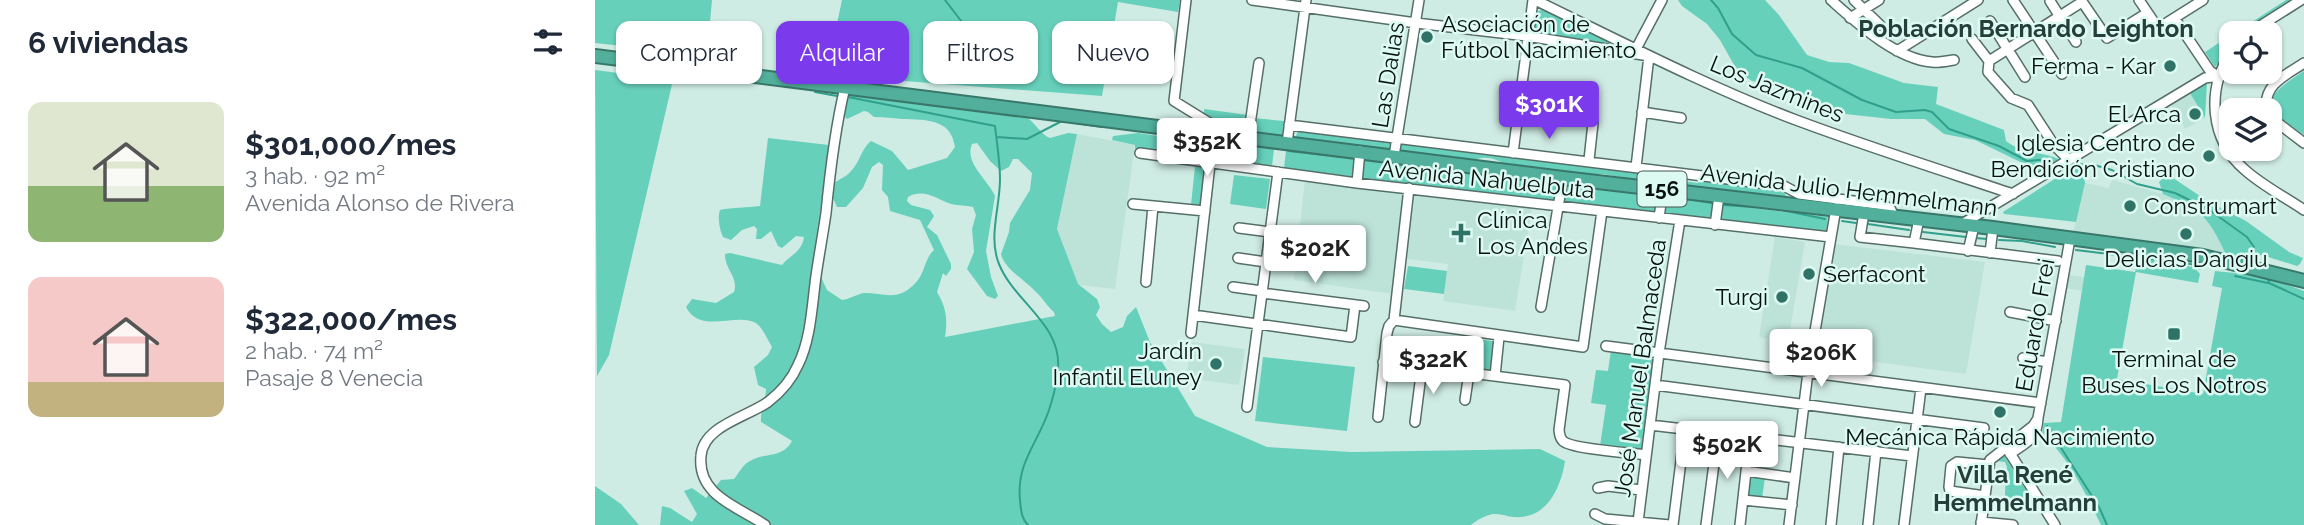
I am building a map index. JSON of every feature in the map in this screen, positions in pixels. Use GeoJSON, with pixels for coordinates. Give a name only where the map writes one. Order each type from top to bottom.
{"type":"FeatureCollection","features":[{"type":"Feature","properties":{"kind":"highway","name":"Avenida Julio Hemmelmann"},"geometry":{"type":"LineString","coordinates":[[595,56],[1563,178],[1993,228],[2203,257],[2304,281]]}},
{"type":"Feature","properties":{"kind":"street"},"geometry":{"type":"LineString","coordinates":[[1186,0],[1174,102],[1229,136]]}},
{"type":"Feature","properties":{"kind":"street"},"geometry":{"type":"LineString","coordinates":[[1252,0],[1305,4],[1416,23],[1527,36],[1649,56],[1636,167]]}},
{"type":"Feature","properties":{"kind":"street","name":"Las Dalias"},"geometry":{"type":"LineString","coordinates":[[1394,156],[1419,0]]}},
{"type":"Feature","properties":{"kind":"street"},"geometry":{"type":"LineString","coordinates":[[1513,153],[1534,0]]}},
{"type":"Feature","properties":{"kind":"street","name":"Los Jazmines"},"geometry":{"type":"LineString","coordinates":[[1534,0],[1649,56],[1794,119],[2014,194]]}},
{"type":"Feature","properties":{"kind":"street"},"geometry":{"type":"LineString","coordinates":[[1636,49],[1662,0]]}},
{"type":"Feature","properties":{"kind":"street"},"geometry":{"type":"LineString","coordinates":[[1831,0],[1850,18],[1897,51],[1917,60],[1954,60]]}},
{"type":"Feature","properties":{"kind":"street"},"geometry":{"type":"LineString","coordinates":[[1854,0],[1880,25]]}},
{"type":"Feature","properties":{"kind":"street"},"geometry":{"type":"LineString","coordinates":[[1850,18],[1879,0]]}},
{"type":"Feature","properties":{"kind":"street"},"geometry":{"type":"LineString","coordinates":[[1897,51],[1979,0]]}},
{"type":"Feature","properties":{"kind":"street"},"geometry":{"type":"LineString","coordinates":[[2013,0],[2062,74]]}},
{"type":"Feature","properties":{"kind":"street"},"geometry":{"type":"LineString","coordinates":[[2139,0],[2158,27],[2175,19],[2199,1]]}},
{"type":"Feature","properties":{"kind":"street"},"geometry":{"type":"LineString","coordinates":[[2268,21],[2301,0]]}},
{"type":"Feature","properties":{"kind":"street"},"geometry":{"type":"LineString","coordinates":[[2050,1],[2076,42]]}},
{"type":"Feature","properties":{"kind":"street"},"geometry":{"type":"LineString","coordinates":[[1989,61],[2081,1],[2108,38],[2147,13]]}},
{"type":"Feature","properties":{"kind":"street"},"geometry":{"type":"LineString","coordinates":[[1287,143],[1305,4]]}},
{"type":"Feature","properties":{"kind":"street"},"geometry":{"type":"LineString","coordinates":[[2175,19],[2210,71],[2219,76]]}},
{"type":"Feature","properties":{"kind":"street"},"geometry":{"type":"LineString","coordinates":[[1990,21],[2025,77]]}},
{"type":"Feature","properties":{"kind":"street"},"geometry":{"type":"LineString","coordinates":[[1972,39],[1989,61],[1988,72],[2011,98],[2028,105],[2054,145],[2069,160]]}},
{"type":"Feature","properties":{"kind":"street"},"geometry":{"type":"LineString","coordinates":[[1248,138],[1259,63]]}},
{"type":"Feature","properties":{"kind":"street"},"geometry":{"type":"LineString","coordinates":[[2266,98],[2272,85],[2304,63]]}},
{"type":"Feature","properties":{"kind":"street"},"geometry":{"type":"LineString","coordinates":[[1968,251],[1968,225],[2205,78],[2219,76]]}},
{"type":"Feature","properties":{"kind":"street"},"geometry":{"type":"LineString","coordinates":[[2219,76],[2215,114],[2219,132],[2227,148],[2251,175],[2304,210]]}},
{"type":"Feature","properties":{"kind":"street"},"geometry":{"type":"LineString","coordinates":[[765,525],[727,504],[713,492],[704,475],[701,452],[708,438],[716,430],[733,423],[774,397],[787,384],[801,359],[810,321],[830,165],[845,87]]}},
{"type":"Feature","properties":{"kind":"street"},"geometry":{"type":"LineString","coordinates":[[1642,112],[1681,118]]}},
{"type":"Feature","properties":{"kind":"street"},"geometry":{"type":"LineString","coordinates":[[1588,160],[1593,123]]}},
{"type":"Feature","properties":{"kind":"street"},"geometry":{"type":"LineString","coordinates":[[1289,125],[1784,186],[1798,194],[1884,205],[1894,216]]}},
{"type":"Feature","properties":{"kind":"street"},"geometry":{"type":"LineString","coordinates":[[2282,126],[2304,143]]}},
{"type":"Feature","properties":{"kind":"street"},"geometry":{"type":"LineString","coordinates":[[1357,183],[1360,151]]}},
{"type":"Feature","properties":{"kind":"street","name":"Avenida Nahuelbuta"},"geometry":{"type":"LineString","coordinates":[[1140,153],[1357,183],[1831,237]]}},
{"type":"Feature","properties":{"kind":"street"},"geometry":{"type":"LineString","coordinates":[[1191,333],[1210,164]]}},
{"type":"Feature","properties":{"kind":"street"},"geometry":{"type":"LineString","coordinates":[[1247,407],[1278,172]]}},
{"type":"Feature","properties":{"kind":"street"},"geometry":{"type":"LineString","coordinates":[[1541,307],[1563,178]]}},
{"type":"Feature","properties":{"kind":"street"},"geometry":{"type":"LineString","coordinates":[[1378,416],[1389,326],[1394,320],[1409,188]]}},
{"type":"Feature","properties":{"kind":"street"},"geometry":{"type":"LineString","coordinates":[[1659,218],[1663,189]]}},
{"type":"Feature","properties":{"kind":"street"},"geometry":{"type":"LineString","coordinates":[[1715,225],[1719,196]]}},
{"type":"Feature","properties":{"kind":"street"},"geometry":{"type":"LineString","coordinates":[[1133,204],[1205,211]]}},
{"type":"Feature","properties":{"kind":"street"},"geometry":{"type":"LineString","coordinates":[[1146,282],[1153,206]]}},
{"type":"Feature","properties":{"kind":"street"},"geometry":{"type":"LineString","coordinates":[[1789,525],[1808,372],[1836,208]]}},
{"type":"Feature","properties":{"kind":"street"},"geometry":{"type":"LineString","coordinates":[[1394,320],[1583,347],[1602,211]]}},
{"type":"Feature","properties":{"kind":"street"},"geometry":{"type":"LineString","coordinates":[[1864,212],[1860,237],[2059,261]]}},
{"type":"Feature","properties":{"kind":"street"},"geometry":{"type":"LineString","coordinates":[[1914,243],[1919,219]]}},
{"type":"Feature","properties":{"kind":"street","name":"José Manuel Balmaceda"},"geometry":{"type":"LineString","coordinates":[[1638,522],[1659,353],[1680,220]]}},
{"type":"Feature","properties":{"kind":"street"},"geometry":{"type":"LineString","coordinates":[[1240,228],[1270,232]]}},
{"type":"Feature","properties":{"kind":"street"},"geometry":{"type":"LineString","coordinates":[[1990,253],[1993,228]]}},
{"type":"Feature","properties":{"kind":"street","name":"Eduardo Frei"},"geometry":{"type":"LineString","coordinates":[[2008,450],[2038,418],[2070,239]]}},
{"type":"Feature","properties":{"kind":"street"},"geometry":{"type":"LineString","coordinates":[[1238,258],[1266,262]]}},
{"type":"Feature","properties":{"kind":"street"},"geometry":{"type":"LineString","coordinates":[[1193,314],[1351,337],[1359,305],[1233,287]]}},
{"type":"Feature","properties":{"kind":"street"},"geometry":{"type":"LineString","coordinates":[[2010,312],[2056,321]]}},
{"type":"Feature","properties":{"kind":"street"},"geometry":{"type":"LineString","coordinates":[[1495,376],[1499,337]]}},
{"type":"Feature","properties":{"kind":"street"},"geometry":{"type":"LineString","coordinates":[[1606,346],[2041,403]]}},
{"type":"Feature","properties":{"kind":"street"},"geometry":{"type":"LineString","coordinates":[[2022,358],[2048,362]]}},
{"type":"Feature","properties":{"kind":"street"},"geometry":{"type":"LineString","coordinates":[[1383,362],[1565,385],[1560,437],[1567,444],[1646,455]]}},
{"type":"Feature","properties":{"kind":"street"},"geometry":{"type":"LineString","coordinates":[[1415,422],[1422,367]]}},
{"type":"Feature","properties":{"kind":"street"},"geometry":{"type":"LineString","coordinates":[[1465,400],[1469,373]]}},
{"type":"Feature","properties":{"kind":"street"},"geometry":{"type":"LineString","coordinates":[[1655,385],[1983,428]]}},
{"type":"Feature","properties":{"kind":"street"},"geometry":{"type":"LineString","coordinates":[[1904,525],[1921,388]]}},
{"type":"Feature","properties":{"kind":"street"},"geometry":{"type":"LineString","coordinates":[[1650,425],[1912,456]]}},
{"type":"Feature","properties":{"kind":"street"},"geometry":{"type":"LineString","coordinates":[[1595,513],[1605,519],[1672,525],[1685,429]]}},
{"type":"Feature","properties":{"kind":"street"},"geometry":{"type":"LineString","coordinates":[[1706,525],[1718,433]]}},
{"type":"Feature","properties":{"kind":"street"},"geometry":{"type":"LineString","coordinates":[[1740,525],[1750,436]]}},
{"type":"Feature","properties":{"kind":"street"},"geometry":{"type":"LineString","coordinates":[[1831,525],[1839,447]]}},
{"type":"Feature","properties":{"kind":"street"},"geometry":{"type":"LineString","coordinates":[[2013,525],[1981,523],[1989,465],[1992,457],[2008,450],[2055,525]]}},
{"type":"Feature","properties":{"kind":"street"},"geometry":{"type":"LineString","coordinates":[[1868,525],[1877,452]]}},
{"type":"Feature","properties":{"kind":"street"},"geometry":{"type":"LineString","coordinates":[[1985,496],[1951,491],[1951,466],[1957,462],[1989,465]]}},
{"type":"Feature","properties":{"kind":"street"},"geometry":{"type":"LineString","coordinates":[[1746,471],[1795,478]]}},
{"type":"Feature","properties":{"kind":"street"},"geometry":{"type":"LineString","coordinates":[[1598,488],[1608,486],[1641,490]]}},
{"type":"Feature","properties":{"kind":"street"},"geometry":{"type":"LineString","coordinates":[[1743,500],[1792,505]]}},
{"type":"Feature","properties":{"kind":"shaded area"},"geometry":{"type":"Polygon","coordinates":[[[2190,93],[2205,118],[2185,129],[2171,104],[2190,93]]]}},
{"type":"Feature","properties":{"kind":"shaded area"},"geometry":{"type":"Polygon","coordinates":[[[1077,134],[1135,145],[1115,289],[1078,285],[1057,229],[1077,134]]]}},
{"type":"Feature","properties":{"kind":"shaded area"},"geometry":{"type":"Polygon","coordinates":[[[1305,179],[1405,194],[1393,294],[1294,280],[1305,179]]]}},
{"type":"Feature","properties":{"kind":"shaded area"},"geometry":{"type":"Polygon","coordinates":[[[2112,180],[2163,194],[2190,206],[2213,226],[2227,257],[2072,237],[2085,183],[2109,188],[2112,180]]]}},
{"type":"Feature","properties":{"kind":"shaded area"},"geometry":{"type":"Polygon","coordinates":[[[1415,193],[1532,207],[1515,311],[1443,301],[1448,264],[1407,259],[1415,193]]]}},
{"type":"Feature","properties":{"kind":"shaded area"},"geometry":{"type":"Polygon","coordinates":[[[1775,237],[1805,242],[1788,342],[1759,337],[1775,237]]]}},
{"type":"Feature","properties":{"kind":"shaded area"},"geometry":{"type":"Polygon","coordinates":[[[1834,244],[1985,262],[1966,374],[1846,358],[1846,350],[1818,346],[1834,244]]]}},
{"type":"Feature","properties":{"kind":"shaded area"},"geometry":{"type":"Polygon","coordinates":[[[2069,275],[2084,277],[2082,291],[2066,288],[2069,275]]]}},
{"type":"Feature","properties":{"kind":"shaded area","name":"Jardín Infantil Eluney"},"geometry":{"type":"Polygon","coordinates":[[[1192,342],[1245,349],[1239,385],[1186,378],[1192,342]]]}},
{"type":"Feature","properties":{"kind":"green space"},"geometry":{"type":"Polygon","coordinates":[[[595,0],[712,0],[710,21],[616,21],[616,45],[595,43],[595,0]]]}},
{"type":"Feature","properties":{"kind":"green space"},"geometry":{"type":"Polygon","coordinates":[[[842,0],[1180,0],[1178,12],[1118,2],[1115,21],[1052,21],[1052,84],[1104,84],[1102,96],[944,84],[1038,84],[1038,21],[923,21],[923,82],[909,81],[909,21],[838,21],[842,0]]]}},
{"type":"Feature","properties":{"kind":"green space"},"geometry":{"type":"Polygon","coordinates":[[[1678,0],[1765,0],[1807,55],[1829,62],[1849,63],[1904,83],[1938,87],[1936,104],[2004,130],[2006,141],[2019,148],[2059,159],[2039,171],[1975,140],[1944,134],[1925,119],[1891,119],[1827,112],[1793,89],[1752,81],[1738,72],[1720,40],[1707,24],[1678,0]]]}},
{"type":"Feature","properties":{"kind":"green space"},"geometry":{"type":"Polygon","coordinates":[[[2286,0],[2295,0],[2263,21],[2254,21],[2286,0]]]}},
{"type":"Feature","properties":{"kind":"green space"},"geometry":{"type":"Polygon","coordinates":[[[1543,9],[1618,45],[1532,33],[1536,12],[1543,9]]]}},
{"type":"Feature","properties":{"kind":"green space"},"geometry":{"type":"Polygon","coordinates":[[[2219,43],[2219,62],[2215,67],[2205,52],[2219,43]]]}},
{"type":"Feature","properties":{"kind":"green space"},"geometry":{"type":"Polygon","coordinates":[[[595,70],[616,73],[616,84],[672,84],[609,355],[597,376],[595,70]]]}},
{"type":"Feature","properties":{"kind":"green space"},"geometry":{"type":"Polygon","coordinates":[[[2304,71],[2304,135],[2282,119],[2282,98],[2273,98],[2304,71]]]}},
{"type":"Feature","properties":{"kind":"green space"},"geometry":{"type":"Polygon","coordinates":[[[2207,83],[2205,118],[2190,93],[2207,83]]]}},
{"type":"Feature","properties":{"kind":"green space"},"geometry":{"type":"Polygon","coordinates":[[[852,93],[1023,114],[1050,138],[1068,133],[1077,134],[1057,229],[1078,284],[1097,299],[1100,307],[1096,315],[1111,332],[1123,327],[1127,316],[1136,307],[1150,342],[1195,416],[1267,447],[1351,452],[1540,449],[1565,461],[1554,494],[1543,508],[1527,516],[1488,515],[1471,525],[660,525],[662,506],[692,522],[697,514],[684,491],[692,488],[706,498],[721,480],[734,479],[748,462],[778,453],[792,441],[761,422],[766,389],[758,385],[754,367],[768,355],[772,347],[761,328],[748,320],[700,320],[686,307],[692,299],[716,303],[734,292],[735,282],[725,254],[782,265],[801,246],[804,237],[796,236],[782,248],[778,246],[771,231],[761,239],[756,239],[757,229],[754,226],[742,230],[731,240],[723,237],[721,231],[720,210],[760,206],[768,138],[829,145],[821,213],[823,225],[820,275],[827,290],[842,300],[864,293],[892,295],[905,292],[918,280],[934,250],[920,220],[890,211],[888,197],[882,190],[883,165],[879,162],[872,167],[863,188],[846,207],[837,207],[830,191],[834,184],[854,167],[871,141],[892,151],[908,170],[947,158],[955,147],[953,138],[936,122],[874,117],[864,111],[847,119],[843,109],[852,93]],[[977,143],[972,144],[970,151],[974,165],[995,196],[986,251],[998,296],[995,299],[987,296],[967,269],[974,252],[972,229],[976,215],[973,207],[951,204],[925,194],[908,197],[907,201],[911,205],[930,210],[934,216],[927,227],[937,235],[951,264],[946,276],[943,273],[937,292],[945,313],[945,337],[1055,316],[1038,294],[1006,265],[1001,254],[1010,223],[1030,190],[1032,173],[1018,159],[1013,159],[1009,167],[1001,171],[977,143]]]}},
{"type":"Feature","properties":{"kind":"green space"},"geometry":{"type":"Polygon","coordinates":[[[1204,109],[1248,115],[1246,131],[1209,119],[1204,116],[1204,109]]]}},
{"type":"Feature","properties":{"kind":"green space"},"geometry":{"type":"Polygon","coordinates":[[[1253,118],[1284,121],[1282,137],[1252,133],[1253,118]]]}},
{"type":"Feature","properties":{"kind":"green space"},"geometry":{"type":"Polygon","coordinates":[[[1298,130],[1650,173],[1654,177],[1697,183],[1705,180],[1783,190],[1787,198],[1602,174],[1508,166],[1490,158],[1472,161],[1295,139],[1298,130]]]}},
{"type":"Feature","properties":{"kind":"green space"},"geometry":{"type":"Polygon","coordinates":[[[1138,133],[1243,149],[1244,145],[1274,149],[1272,166],[1135,149],[1135,145],[1112,140],[1113,136],[1138,133]]]}},
{"type":"Feature","properties":{"kind":"green space"},"geometry":{"type":"Polygon","coordinates":[[[1286,151],[1828,217],[1826,234],[1284,168],[1286,151]]]}},
{"type":"Feature","properties":{"kind":"green space"},"geometry":{"type":"Polygon","coordinates":[[[1195,166],[1206,168],[1201,206],[1191,205],[1195,166]]]}},
{"type":"Feature","properties":{"kind":"green space"},"geometry":{"type":"Polygon","coordinates":[[[2075,166],[2083,171],[2085,183],[2076,222],[2004,214],[2003,212],[2075,166]]]}},
{"type":"Feature","properties":{"kind":"green space"},"geometry":{"type":"Polygon","coordinates":[[[2167,174],[2206,200],[2246,221],[2289,252],[2303,258],[2300,264],[2297,266],[2262,255],[2227,257],[2203,217],[2187,205],[2163,194],[2159,182],[2167,174]]]}},
{"type":"Feature","properties":{"kind":"green space"},"geometry":{"type":"Polygon","coordinates":[[[1234,175],[1270,179],[1266,209],[1230,204],[1234,175]]]}},
{"type":"Feature","properties":{"kind":"green space"},"geometry":{"type":"Polygon","coordinates":[[[2138,258],[2194,267],[2200,274],[2198,283],[2136,272],[2117,379],[2203,394],[2222,288],[2212,286],[2215,271],[2264,276],[2304,291],[2304,525],[2101,525],[2068,464],[2042,434],[2044,423],[2061,422],[2086,265],[2135,272],[2138,258]]]}},
{"type":"Feature","properties":{"kind":"green space"},"geometry":{"type":"Polygon","coordinates":[[[1408,266],[1447,271],[1444,294],[1404,289],[1408,266]]]}},
{"type":"Feature","properties":{"kind":"green space"},"geometry":{"type":"Polygon","coordinates":[[[1472,338],[1498,342],[1493,373],[1468,370],[1472,338]]]}},
{"type":"Feature","properties":{"kind":"green space"},"geometry":{"type":"Polygon","coordinates":[[[1611,350],[1652,356],[1655,360],[1644,446],[1641,449],[1600,446],[1606,405],[1591,403],[1596,370],[1608,371],[1611,350]]]}},
{"type":"Feature","properties":{"kind":"green space"},"geometry":{"type":"Polygon","coordinates":[[[1263,357],[1355,367],[1347,431],[1255,421],[1263,357]]]}},
{"type":"Feature","properties":{"kind":"green space"},"geometry":{"type":"Polygon","coordinates":[[[2003,455],[2039,511],[2004,505],[2007,467],[2005,462],[1996,461],[2003,455]]]}},
{"type":"Feature","properties":{"kind":"green space"},"geometry":{"type":"Polygon","coordinates":[[[1749,474],[1765,477],[1762,499],[1746,497],[1749,474]]]}},
{"type":"Feature","properties":{"kind":"green space"},"geometry":{"type":"Polygon","coordinates":[[[595,486],[621,504],[639,525],[595,525],[595,486]]]}},
{"type":"Feature","properties":{"kind":"waterway"},"geometry":{"type":"LineString","coordinates":[[945,0],[961,21]]}},
{"type":"Feature","properties":{"kind":"waterway"},"geometry":{"type":"LineString","coordinates":[[1711,0],[1732,34],[1756,55],[1802,68],[1862,100],[1896,112],[1932,112],[1949,129],[1999,146],[2027,161],[2052,159]]}},
{"type":"Feature","properties":{"kind":"waterway"},"geometry":{"type":"LineString","coordinates":[[815,92],[837,96]]}},
{"type":"Feature","properties":{"kind":"waterway"},"geometry":{"type":"LineString","coordinates":[[848,97],[995,126],[1000,179],[994,233],[996,254],[1006,278],[1045,326],[1057,353],[1055,390],[1021,475],[1021,510],[1028,525]]}},
{"type":"Feature","properties":{"kind":"waterway"},"geometry":{"type":"LineString","coordinates":[[997,137],[1027,139],[1062,121],[1102,127]]}},
{"type":"Feature","properties":{"kind":"waterway"},"geometry":{"type":"LineString","coordinates":[[1289,151],[1343,157]]}},
{"type":"Feature","properties":{"kind":"waterway"},"geometry":{"type":"LineString","coordinates":[[2076,164],[2112,170],[2137,184],[2175,193],[2208,209],[2247,237],[2254,247]]}},
{"type":"Feature","properties":{"kind":"waterway"},"geometry":{"type":"LineString","coordinates":[[1675,197],[1712,203]]}},
{"type":"Feature","properties":{"kind":"waterway"},"geometry":{"type":"LineString","coordinates":[[1723,205],[1771,208]]}},
{"type":"Feature","properties":{"kind":"waterway"},"geometry":{"type":"LineString","coordinates":[[1777,209],[1825,219]]}},
{"type":"Feature","properties":{"kind":"waterway"},"geometry":{"type":"LineString","coordinates":[[1842,221],[1856,223]]}},
{"type":"Feature","properties":{"kind":"waterway"},"geometry":{"type":"LineString","coordinates":[[1868,224],[1909,230]]}},
{"type":"Feature","properties":{"kind":"waterway"},"geometry":{"type":"LineString","coordinates":[[1923,232],[1966,237]]}},
{"type":"Feature","properties":{"kind":"waterway"},"geometry":{"type":"LineString","coordinates":[[1975,238],[1987,239]]}},
{"type":"Feature","properties":{"kind":"waterway"},"geometry":{"type":"LineString","coordinates":[[1999,240],[2055,247]]}},
{"type":"Feature","properties":{"kind":"waterway"},"geometry":{"type":"LineString","coordinates":[[2076,250],[2191,264],[2200,269]]}},
{"type":"Feature","properties":{"kind":"waterway"},"geometry":{"type":"LineString","coordinates":[[2235,276],[2268,283]]}},
{"type":"Feature","properties":{"kind":"waterway"},"geometry":{"type":"LineString","coordinates":[[2268,277],[2269,283],[2304,299]]}},
{"type":"Feature","properties":{"kind":"waterway"},"geometry":{"type":"LineString","coordinates":[[2047,426],[2099,507],[2107,525]]}},
{"type":"Feature","properties":{"kind":"place","name":"Asociación de Fútbol Nacimiento"},"geometry":{"type":"Point","coordinates":[1427,37]}},
{"type":"Feature","properties":{"kind":"place","name":"Ferma - Kar"},"geometry":{"type":"Point","coordinates":[2170,66]}},
{"type":"Feature","properties":{"kind":"place","name":"El Arca"},"geometry":{"type":"Point","coordinates":[2195,114]}},
{"type":"Feature","properties":{"kind":"place","name":"Iglesia Centro de Bendición Cristiano"},"geometry":{"type":"Point","coordinates":[2209,156]}},
{"type":"Feature","properties":{"kind":"place","name":"Construmart"},"geometry":{"type":"Point","coordinates":[2130,206]}},
{"type":"Feature","properties":{"kind":"place","name":"Clínica Los Andes"},"geometry":{"type":"Point","coordinates":[1461,233]}},
{"type":"Feature","properties":{"kind":"place","name":"Delicias Dangiu"},"geometry":{"type":"Point","coordinates":[2186,234]}},
{"type":"Feature","properties":{"kind":"place","name":"Serfacont"},"geometry":{"type":"Point","coordinates":[1809,274]}},
{"type":"Feature","properties":{"kind":"place","name":"Turgi"},"geometry":{"type":"Point","coordinates":[1782,297]}},
{"type":"Feature","properties":{"kind":"place","name":"Terminal de Buses Los Notros"},"geometry":{"type":"Point","coordinates":[2174,334]}},
{"type":"Feature","properties":{"kind":"place","name":"Jardín Infantil Eluney"},"geometry":{"type":"Point","coordinates":[1216,364]}},
{"type":"Feature","properties":{"kind":"place","name":"Mecánica Rápida Nacimiento"},"geometry":{"type":"Point","coordinates":[2000,412]}},
{"type":"Feature","properties":{"kind":"district","name":"Población Bernardo Leighton"},"geometry":{"type":"Point","coordinates":[2026,29]}},
{"type":"Feature","properties":{"kind":"district","name":"Villa René Hemmelmann"},"geometry":{"type":"Point","coordinates":[2015,489]}}]}
